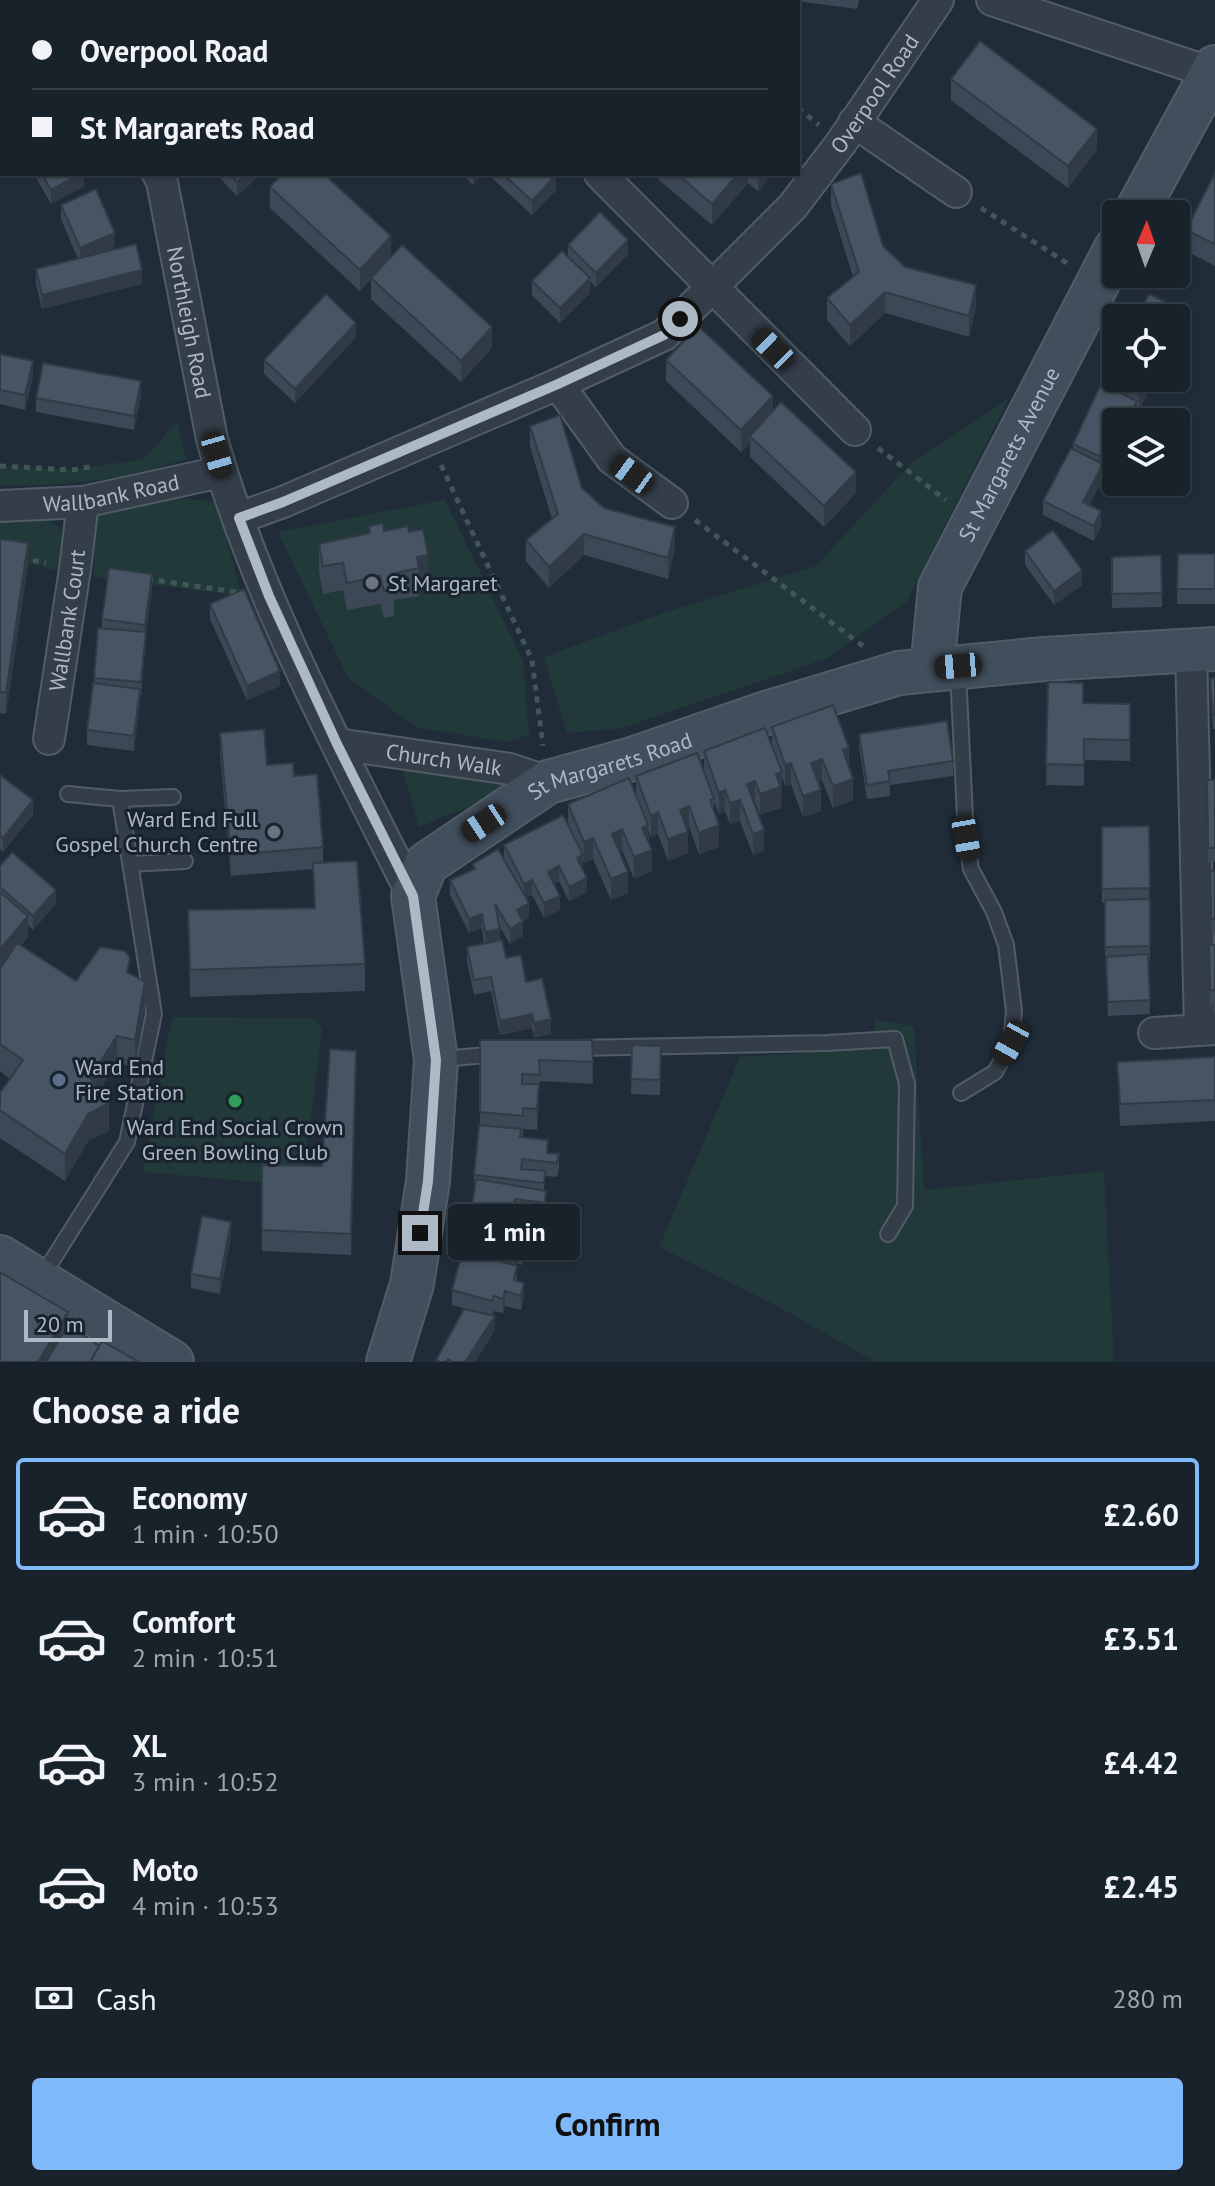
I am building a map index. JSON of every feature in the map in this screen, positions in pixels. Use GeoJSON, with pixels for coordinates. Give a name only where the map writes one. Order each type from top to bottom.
{"type":"FeatureCollection","features":[{"type":"Feature","properties":{"kind":"street"},"geometry":{"type":"LineString","coordinates":[[992,0],[1214,70],[1143,200]]}},
{"type":"Feature","properties":{"kind":"street","name":"Overpool Road"},"geometry":{"type":"LineString","coordinates":[[239,518],[558,384],[664,335],[793,206],[936,1]]}},
{"type":"Feature","properties":{"kind":"street"},"geometry":{"type":"LineString","coordinates":[[854,122],[956,192]]}},
{"type":"Feature","properties":{"kind":"street","name":"Northleigh Road"},"geometry":{"type":"LineString","coordinates":[[159,176],[221,472]]}},
{"type":"Feature","properties":{"kind":"street"},"geometry":{"type":"LineString","coordinates":[[608,177],[712,288],[855,430]]}},
{"type":"Feature","properties":{"kind":"street","name":"St Margarets Avenue"},"geometry":{"type":"LineString","coordinates":[[930,669],[940,587],[1102,275]]}},
{"type":"Feature","properties":{"kind":"street"},"geometry":{"type":"LineString","coordinates":[[558,384],[612,459],[672,503]]}},
{"type":"Feature","properties":{"kind":"street","name":"Wallbank Road"},"geometry":{"type":"LineString","coordinates":[[0,506],[83,502],[221,472]]}},
{"type":"Feature","properties":{"kind":"street","name":"Church Walk"},"geometry":{"type":"LineString","coordinates":[[221,472],[269,596],[337,744],[413,896]]}},
{"type":"Feature","properties":{"kind":"street","name":"Wallbank Court"},"geometry":{"type":"LineString","coordinates":[[49,739],[83,502]]}},
{"type":"Feature","properties":{"kind":"street"},"geometry":{"type":"LineString","coordinates":[[1154,1033],[1207,1028],[1203,649]]}},
{"type":"Feature","properties":{"kind":"street","name":"St Margarets Road"},"geometry":{"type":"LineString","coordinates":[[413,896],[426,864],[548,782],[629,760],[766,713],[930,669],[1203,649]]}},
{"type":"Feature","properties":{"kind":"street","name":"Church Walk"},"geometry":{"type":"LineString","coordinates":[[337,744],[510,769],[548,782]]}},
{"type":"Feature","properties":{"kind":"street"},"geometry":{"type":"LineString","coordinates":[[388,1362],[412,1284],[428,1181],[436,1060],[413,896]]}},
{"type":"Feature","properties":{"kind":"street"},"geometry":{"type":"LineString","coordinates":[[0,1257],[172,1362]]}},
{"type":"Feature","properties":{"kind":"lane"},"geometry":{"type":"LineString","coordinates":[[930,669],[971,869],[994,912],[1006,945],[1014,1011],[1011,1043],[995,1072],[961,1093]]}},
{"type":"Feature","properties":{"kind":"lane"},"geometry":{"type":"LineString","coordinates":[[68,794],[120,799],[173,797]]}},
{"type":"Feature","properties":{"kind":"lane"},"geometry":{"type":"LineString","coordinates":[[42,1283],[50,1264],[127,1142],[154,1014],[120,799]]}},
{"type":"Feature","properties":{"kind":"lane"},"geometry":{"type":"LineString","coordinates":[[130,864],[185,861]]}},
{"type":"Feature","properties":{"kind":"lane"},"geometry":{"type":"LineString","coordinates":[[562,1049],[895,1039],[907,1084],[905,1206],[888,1234]]}},
{"type":"Feature","properties":{"kind":"lane"},"geometry":{"type":"LineString","coordinates":[[436,1060],[515,1052]]}},
{"type":"Feature","properties":{"kind":"path"},"geometry":{"type":"LineString","coordinates":[[956,192],[1102,263]]}},
{"type":"Feature","properties":{"kind":"path"},"geometry":{"type":"LineString","coordinates":[[855,430],[973,520]]}},
{"type":"Feature","properties":{"kind":"path"},"geometry":{"type":"LineString","coordinates":[[429,439],[532,660],[548,782]]}},
{"type":"Feature","properties":{"kind":"path"},"geometry":{"type":"LineString","coordinates":[[0,466],[72,470],[101,466]]}},
{"type":"Feature","properties":{"kind":"path"},"geometry":{"type":"LineString","coordinates":[[672,503],[930,669]]}},
{"type":"Feature","properties":{"kind":"path"},"geometry":{"type":"LineString","coordinates":[[14,557],[75,569]]}},
{"type":"Feature","properties":{"kind":"path"},"geometry":{"type":"LineString","coordinates":[[140,578],[269,596]]}},
{"type":"Feature","properties":{"kind":"green space"},"geometry":{"type":"Polygon","coordinates":[[[1009,398],[907,601],[828,658],[622,728],[567,733],[544,657],[666,612],[816,566],[911,463],[1009,398]]]}},
{"type":"Feature","properties":{"kind":"green space"},"geometry":{"type":"Polygon","coordinates":[[[177,421],[186,459],[94,481],[0,485],[0,466],[72,470],[144,459],[177,421]]]}},
{"type":"Feature","properties":{"kind":"green space"},"geometry":{"type":"Polygon","coordinates":[[[170,497],[217,502],[242,596],[94,577],[93,538],[99,510],[170,497]]]}},
{"type":"Feature","properties":{"kind":"green space"},"geometry":{"type":"Polygon","coordinates":[[[445,500],[523,661],[529,735],[507,742],[416,727],[348,678],[278,532],[445,500]]]}},
{"type":"Feature","properties":{"kind":"green space"},"geometry":{"type":"Polygon","coordinates":[[[0,517],[44,520],[60,529],[65,552],[63,572],[0,556],[0,517]]]}},
{"type":"Feature","properties":{"kind":"green space"},"geometry":{"type":"Polygon","coordinates":[[[402,768],[509,781],[508,791],[419,827],[402,768]]]}},
{"type":"Feature","properties":{"kind":"green space","name":"Ward End Social Crown Green Bowling Club"},"geometry":{"type":"Polygon","coordinates":[[[172,1017],[314,1018],[322,1030],[302,1186],[143,1172],[172,1017]]]}},
{"type":"Feature","properties":{"kind":"green space"},"geometry":{"type":"Polygon","coordinates":[[[875,1020],[914,1026],[924,1190],[1104,1171],[1114,1362],[876,1362],[779,1307],[659,1247],[740,1057],[869,1049],[875,1020]]]}},
{"type":"Feature","properties":{"kind":"building"},"geometry":{"type":"Polygon","coordinates":[[[980,41],[1097,129],[1068,166],[951,79],[980,41]]]}},
{"type":"Feature","properties":{"kind":"building"},"geometry":{"type":"Polygon","coordinates":[[[861,173],[883,246],[905,267],[976,285],[969,316],[885,292],[850,325],[827,298],[859,272],[831,184],[861,173]]]}},
{"type":"Feature","properties":{"kind":"building"},"geometry":{"type":"Polygon","coordinates":[[[1215,173],[1215,244],[1190,232],[1190,222],[1215,173]]]}},
{"type":"Feature","properties":{"kind":"building"},"geometry":{"type":"Polygon","coordinates":[[[43,176],[76,176],[51,190],[43,176]]]}},
{"type":"Feature","properties":{"kind":"building"},"geometry":{"type":"Polygon","coordinates":[[[280,176],[326,176],[391,236],[360,270],[270,187],[280,176]]]}},
{"type":"Feature","properties":{"kind":"building"},"geometry":{"type":"Polygon","coordinates":[[[505,176],[555,176],[532,201],[505,176]]]}},
{"type":"Feature","properties":{"kind":"building"},"geometry":{"type":"Polygon","coordinates":[[[679,176],[736,176],[712,204],[679,176]]]}},
{"type":"Feature","properties":{"kind":"building"},"geometry":{"type":"Polygon","coordinates":[[[96,189],[115,233],[80,248],[61,205],[96,189]]]}},
{"type":"Feature","properties":{"kind":"building"},"geometry":{"type":"Polygon","coordinates":[[[600,212],[628,240],[596,273],[568,245],[600,212]]]}},
{"type":"Feature","properties":{"kind":"building"},"geometry":{"type":"Polygon","coordinates":[[[136,244],[142,270],[42,295],[36,269],[136,244]]]}},
{"type":"Feature","properties":{"kind":"building"},"geometry":{"type":"Polygon","coordinates":[[[402,245],[492,327],[461,361],[371,278],[402,245]]]}},
{"type":"Feature","properties":{"kind":"building"},"geometry":{"type":"Polygon","coordinates":[[[562,251],[590,278],[560,308],[532,281],[562,251]]]}},
{"type":"Feature","properties":{"kind":"building"},"geometry":{"type":"Polygon","coordinates":[[[326,294],[356,323],[295,389],[264,360],[326,294]]]}},
{"type":"Feature","properties":{"kind":"building"},"geometry":{"type":"Polygon","coordinates":[[[1149,294],[1169,304],[1144,304],[1149,294]]]}},
{"type":"Feature","properties":{"kind":"building"},"geometry":{"type":"Polygon","coordinates":[[[698,326],[773,396],[741,430],[666,360],[698,326]]]}},
{"type":"Feature","properties":{"kind":"building"},"geometry":{"type":"Polygon","coordinates":[[[0,354],[33,361],[25,395],[0,390],[0,354]]]}},
{"type":"Feature","properties":{"kind":"building"},"geometry":{"type":"Polygon","coordinates":[[[43,363],[141,381],[134,416],[36,398],[43,363]]]}},
{"type":"Feature","properties":{"kind":"building"},"geometry":{"type":"Polygon","coordinates":[[[1101,384],[1102,392],[1118,392],[1137,401],[1133,408],[1102,408],[1102,457],[1073,444],[1101,384]]]}},
{"type":"Feature","properties":{"kind":"building"},"geometry":{"type":"Polygon","coordinates":[[[781,402],[856,472],[824,506],[750,436],[781,402]]]}},
{"type":"Feature","properties":{"kind":"building"},"geometry":{"type":"Polygon","coordinates":[[[560,415],[582,488],[604,508],[675,527],[668,558],[584,534],[549,567],[526,540],[558,514],[530,426],[560,415]]]}},
{"type":"Feature","properties":{"kind":"building"},"geometry":{"type":"Polygon","coordinates":[[[1071,448],[1102,464],[1083,502],[1101,511],[1094,526],[1043,501],[1071,448]]]}},
{"type":"Feature","properties":{"kind":"building"},"geometry":{"type":"Polygon","coordinates":[[[383,523],[384,531],[408,526],[409,532],[423,529],[428,555],[417,557],[419,568],[391,574],[394,589],[384,591],[380,576],[347,583],[343,563],[323,566],[319,544],[370,533],[369,526],[383,523]]]}},
{"type":"Feature","properties":{"kind":"building"},"geometry":{"type":"Polygon","coordinates":[[[1053,530],[1082,570],[1054,591],[1025,551],[1053,530]]]}},
{"type":"Feature","properties":{"kind":"building"},"geometry":{"type":"Polygon","coordinates":[[[0,539],[28,543],[6,693],[0,692],[0,539]]]}},
{"type":"Feature","properties":{"kind":"building"},"geometry":{"type":"Polygon","coordinates":[[[1178,554],[1215,554],[1215,589],[1177,589],[1178,554]]]}},
{"type":"Feature","properties":{"kind":"building"},"geometry":{"type":"Polygon","coordinates":[[[1161,555],[1162,593],[1112,594],[1112,557],[1161,555]]]}},
{"type":"Feature","properties":{"kind":"building"},"geometry":{"type":"Polygon","coordinates":[[[109,568],[152,574],[145,625],[102,619],[109,568]]]}},
{"type":"Feature","properties":{"kind":"building"},"geometry":{"type":"Polygon","coordinates":[[[244,589],[280,671],[247,686],[210,604],[244,589]]]}},
{"type":"Feature","properties":{"kind":"building"},"geometry":{"type":"Polygon","coordinates":[[[98,628],[146,632],[141,682],[94,678],[98,628]]]}},
{"type":"Feature","properties":{"kind":"building"},"geometry":{"type":"Polygon","coordinates":[[[1215,678],[1215,715],[1213,715],[1210,679],[1215,678]]]}},
{"type":"Feature","properties":{"kind":"building"},"geometry":{"type":"Polygon","coordinates":[[[1048,682],[1083,683],[1083,703],[1130,704],[1130,740],[1084,739],[1084,765],[1046,764],[1048,682]]]}},
{"type":"Feature","properties":{"kind":"building"},"geometry":{"type":"Polygon","coordinates":[[[93,683],[140,689],[134,736],[87,730],[93,683]]]}},
{"type":"Feature","properties":{"kind":"building"},"geometry":{"type":"Polygon","coordinates":[[[833,705],[849,748],[843,750],[853,779],[833,786],[822,759],[811,763],[821,790],[803,796],[791,763],[785,765],[772,727],[833,705]]]}},
{"type":"Feature","properties":{"kind":"building"},"geometry":{"type":"Polygon","coordinates":[[[947,721],[953,761],[888,771],[890,781],[867,785],[859,734],[947,721]]]}},
{"type":"Feature","properties":{"kind":"building"},"geometry":{"type":"Polygon","coordinates":[[[765,728],[782,772],[776,774],[781,787],[760,794],[755,781],[747,784],[764,830],[753,834],[740,800],[730,803],[725,790],[719,793],[704,751],[765,728]]]}},
{"type":"Feature","properties":{"kind":"building","name":"Ward End Full Gospel Church Centre"},"geometry":{"type":"Polygon","coordinates":[[[264,729],[267,765],[293,763],[294,776],[317,774],[323,847],[231,855],[220,733],[264,729]]]}},
{"type":"Feature","properties":{"kind":"building"},"geometry":{"type":"Polygon","coordinates":[[[697,753],[714,799],[710,800],[719,825],[699,833],[689,806],[680,810],[688,832],[668,839],[658,812],[651,816],[636,776],[697,753]]]}},
{"type":"Feature","properties":{"kind":"building"},"geometry":{"type":"Polygon","coordinates":[[[0,775],[33,800],[3,838],[0,835],[0,775]]]}},
{"type":"Feature","properties":{"kind":"building"},"geometry":{"type":"Polygon","coordinates":[[[629,778],[648,825],[642,828],[652,850],[634,857],[622,829],[612,834],[628,872],[611,879],[593,838],[584,842],[568,804],[629,778]]]}},
{"type":"Feature","properties":{"kind":"building"},"geometry":{"type":"Polygon","coordinates":[[[1207,780],[1215,780],[1215,848],[1208,848],[1207,780]]]}},
{"type":"Feature","properties":{"kind":"building"},"geometry":{"type":"Polygon","coordinates":[[[563,815],[583,855],[577,858],[587,878],[569,887],[559,866],[548,872],[560,896],[544,903],[532,880],[524,884],[504,845],[563,815]]]}},
{"type":"Feature","properties":{"kind":"building"},"geometry":{"type":"Polygon","coordinates":[[[1149,826],[1150,888],[1102,889],[1102,827],[1149,826]]]}},
{"type":"Feature","properties":{"kind":"building"},"geometry":{"type":"Polygon","coordinates":[[[498,849],[529,903],[517,910],[523,921],[510,929],[495,904],[500,929],[485,932],[482,914],[469,919],[450,880],[475,869],[473,864],[498,849]]]}},
{"type":"Feature","properties":{"kind":"building"},"geometry":{"type":"Polygon","coordinates":[[[12,852],[56,890],[33,916],[0,887],[0,866],[12,852]]]}},
{"type":"Feature","properties":{"kind":"building"},"geometry":{"type":"Polygon","coordinates":[[[357,861],[365,964],[190,970],[188,910],[315,908],[313,863],[357,861]]]}},
{"type":"Feature","properties":{"kind":"building"},"geometry":{"type":"Polygon","coordinates":[[[1210,871],[1215,871],[1215,919],[1211,919],[1210,871]]]}},
{"type":"Feature","properties":{"kind":"building"},"geometry":{"type":"Polygon","coordinates":[[[0,892],[28,916],[0,949],[0,892]]]}},
{"type":"Feature","properties":{"kind":"building"},"geometry":{"type":"Polygon","coordinates":[[[1150,899],[1150,946],[1105,947],[1105,900],[1150,899]]]}},
{"type":"Feature","properties":{"kind":"building"},"geometry":{"type":"Polygon","coordinates":[[[502,940],[506,958],[521,955],[526,982],[542,978],[551,1019],[534,1023],[532,1014],[500,1021],[491,977],[474,980],[467,947],[502,940]]]}},
{"type":"Feature","properties":{"kind":"building","name":"Ward End Fire Station"},"geometry":{"type":"Polygon","coordinates":[[[17,943],[76,981],[100,947],[125,951],[130,958],[127,972],[145,982],[135,1040],[117,1036],[90,1078],[109,1103],[88,1114],[65,1154],[0,1110],[0,1093],[23,1060],[0,1044],[0,969],[17,943]]]}},
{"type":"Feature","properties":{"kind":"building"},"geometry":{"type":"Polygon","coordinates":[[[1209,945],[1215,945],[1215,990],[1210,990],[1209,945]]]}},
{"type":"Feature","properties":{"kind":"building"},"geometry":{"type":"Polygon","coordinates":[[[1148,954],[1150,1000],[1108,1002],[1106,957],[1148,954]]]}},
{"type":"Feature","properties":{"kind":"building"},"geometry":{"type":"Polygon","coordinates":[[[480,1040],[592,1040],[593,1062],[539,1060],[540,1075],[522,1074],[522,1084],[539,1084],[537,1109],[523,1108],[523,1116],[480,1112],[480,1040]]]}},
{"type":"Feature","properties":{"kind":"building"},"geometry":{"type":"Polygon","coordinates":[[[632,1045],[661,1046],[660,1080],[631,1079],[632,1045]]]}},
{"type":"Feature","properties":{"kind":"building"},"geometry":{"type":"Polygon","coordinates":[[[330,1049],[356,1051],[351,1234],[262,1230],[262,1165],[322,1166],[330,1049]]]}},
{"type":"Feature","properties":{"kind":"building"},"geometry":{"type":"Polygon","coordinates":[[[1215,1057],[1215,1100],[1120,1104],[1117,1062],[1215,1057]]]}},
{"type":"Feature","properties":{"kind":"building"},"geometry":{"type":"Polygon","coordinates":[[[479,1125],[521,1129],[520,1137],[548,1140],[547,1153],[559,1154],[557,1163],[522,1159],[521,1169],[545,1171],[544,1183],[474,1175],[479,1125]]]}},
{"type":"Feature","properties":{"kind":"building"},"geometry":{"type":"Polygon","coordinates":[[[476,1179],[546,1191],[545,1203],[515,1199],[513,1208],[551,1215],[549,1229],[536,1227],[535,1234],[507,1229],[506,1237],[525,1241],[522,1250],[516,1249],[514,1259],[505,1256],[503,1262],[517,1266],[514,1280],[524,1283],[521,1296],[505,1291],[503,1299],[494,1296],[492,1301],[452,1290],[469,1227],[476,1179]]]}},
{"type":"Feature","properties":{"kind":"building"},"geometry":{"type":"Polygon","coordinates":[[[202,1216],[231,1222],[220,1279],[191,1274],[202,1216]]]}},
{"type":"Feature","properties":{"kind":"building"},"geometry":{"type":"Polygon","coordinates":[[[0,1272],[68,1312],[38,1362],[0,1362],[0,1272]]]}},
{"type":"Feature","properties":{"kind":"building"},"geometry":{"type":"Polygon","coordinates":[[[464,1309],[495,1316],[465,1362],[436,1360],[464,1309]]]}},
{"type":"Feature","properties":{"kind":"building"},"geometry":{"type":"Polygon","coordinates":[[[68,1325],[99,1346],[90,1362],[46,1362],[68,1325]]]}},
{"type":"Feature","properties":{"kind":"building"},"geometry":{"type":"Polygon","coordinates":[[[102,1341],[139,1362],[90,1362],[102,1341]]]}},
{"type":"Feature","properties":{"kind":"place","name":"St Margaret"},"geometry":{"type":"Point","coordinates":[372,583]}},
{"type":"Feature","properties":{"kind":"place","name":"Ward End Full Gospel Church Centre"},"geometry":{"type":"Point","coordinates":[274,832]}},
{"type":"Feature","properties":{"kind":"place","name":"Ward End Fire Station"},"geometry":{"type":"Point","coordinates":[59,1080]}},
{"type":"Feature","properties":{"kind":"place","name":"Ward End Social Crown Green Bowling Club"},"geometry":{"type":"Point","coordinates":[235,1101]}},
{"type":"Feature","properties":{"kind":"route"},"geometry":{"type":"LineString","coordinates":[[420,1233],[428,1181],[436,1060],[413,896],[337,744],[269,596],[239,518],[558,384],[664,335],[680,319]]}}]}
